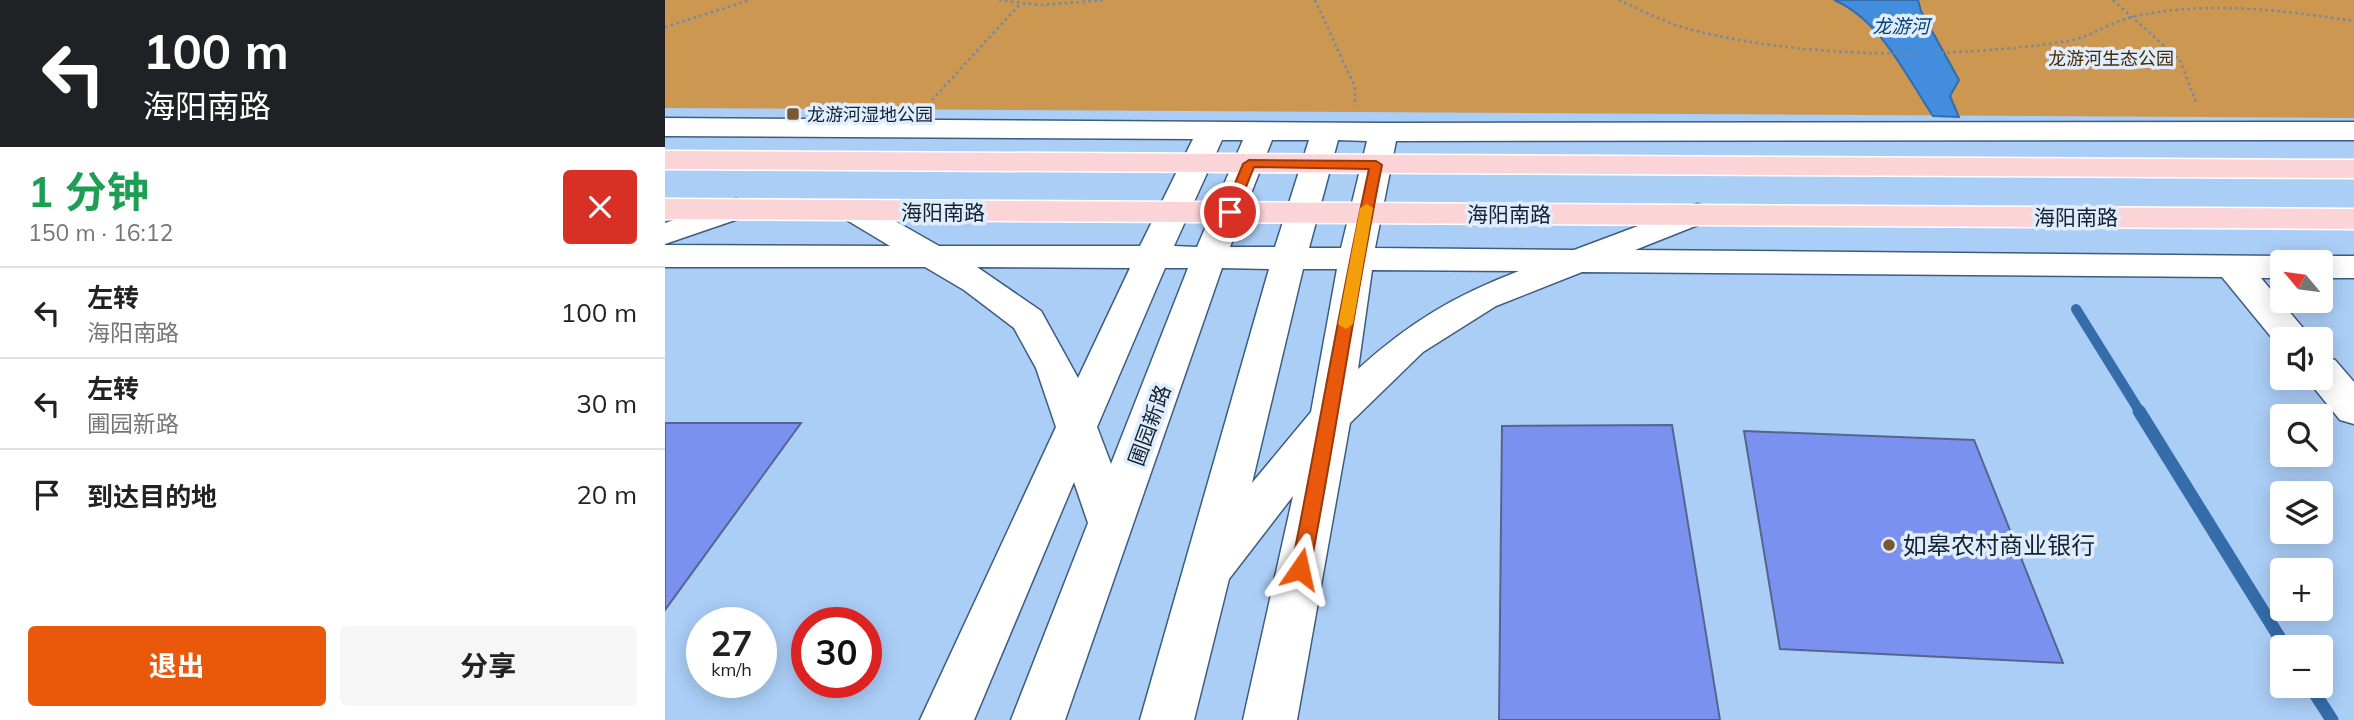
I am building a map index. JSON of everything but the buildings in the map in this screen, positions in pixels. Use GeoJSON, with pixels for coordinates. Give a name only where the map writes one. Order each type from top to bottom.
{"type":"FeatureCollection","features":[{"type":"Feature","properties":{"kind":"main road"},"geometry":{"type":"LineString","coordinates":[[665,160],[1205,146],[1321,148],[1372,143],[1781,167],[2354,169]]}},
{"type":"Feature","properties":{"kind":"main road","name":"海阳南路"},"geometry":{"type":"LineString","coordinates":[[665,209],[2354,219]]}},
{"type":"Feature","properties":{"kind":"street"},"geometry":{"type":"LineString","coordinates":[[665,128],[907,127],[1205,146],[1172,212],[947,720]]}},
{"type":"Feature","properties":{"kind":"street"},"geometry":{"type":"LineString","coordinates":[[1781,167],[1862,130]]}},
{"type":"Feature","properties":{"kind":"street"},"geometry":{"type":"LineString","coordinates":[[1270,720],[1331,417],[1365,214],[1372,143],[1862,130],[2354,131]]}},
{"type":"Feature","properties":{"kind":"street","name":"圃园新路"},"geometry":{"type":"LineString","coordinates":[[1038,720],[1209,258],[1255,147]]}},
{"type":"Feature","properties":{"kind":"street"},"geometry":{"type":"LineString","coordinates":[[1167,720],[1321,148]]}},
{"type":"Feature","properties":{"kind":"street"},"geometry":{"type":"LineString","coordinates":[[665,234],[736,209]]}},
{"type":"Feature","properties":{"kind":"street"},"geometry":{"type":"LineString","coordinates":[[856,212],[976,282],[1028,320],[1055,368],[1112,525]]}},
{"type":"Feature","properties":{"kind":"street"},"geometry":{"type":"LineString","coordinates":[[1210,567],[1331,417],[1410,343],[1483,298],[1697,214]]}},
{"type":"Feature","properties":{"kind":"street"},"geometry":{"type":"LineString","coordinates":[[665,256],[1356,258],[2270,267]]}},
{"type":"Feature","properties":{"kind":"street"},"geometry":{"type":"LineString","coordinates":[[2232,267],[2283,327]]}},
{"type":"Feature","properties":{"kind":"street"},"geometry":{"type":"LineString","coordinates":[[2333,267],[2354,267]]}},
{"type":"Feature","properties":{"kind":"street"},"geometry":{"type":"LineString","coordinates":[[2333,384],[2354,409]]}},
{"type":"Feature","properties":{"kind":"path"},"geometry":{"type":"LineString","coordinates":[[665,27],[750,0]]}},
{"type":"Feature","properties":{"kind":"path"},"geometry":{"type":"LineString","coordinates":[[999,0],[1019,5],[1067,5],[1106,0]]}},
{"type":"Feature","properties":{"kind":"path"},"geometry":{"type":"LineString","coordinates":[[1315,0],[1355,87],[1372,143]]}},
{"type":"Feature","properties":{"kind":"path"},"geometry":{"type":"LineString","coordinates":[[1619,0],[1691,29],[1749,41],[1870,50],[1969,50],[2072,40],[2129,18],[2166,11],[2225,9],[2354,21]]}},
{"type":"Feature","properties":{"kind":"path"},"geometry":{"type":"LineString","coordinates":[[2113,0],[2129,18],[2180,60],[2207,130]]}},
{"type":"Feature","properties":{"kind":"path"},"geometry":{"type":"LineString","coordinates":[[907,127],[1019,5]]}},
{"type":"Feature","properties":{"kind":"green space","name":"龙游河生态公园"},"geometry":{"type":"Polygon","coordinates":[[[665,0],[2354,0],[2354,118],[665,108],[665,0]]]}},
{"type":"Feature","properties":{"kind":"water","name":"龙游河"},"geometry":{"type":"Polygon","coordinates":[[[1834,0],[1918,0],[1921,11],[1959,80],[1950,96],[1959,117],[1933,116],[1879,35],[1851,9],[1834,0]]]}},
{"type":"Feature","properties":{"kind":"waterway"},"geometry":{"type":"LineString","coordinates":[[2076,309],[2140,412]]}},
{"type":"Feature","properties":{"kind":"waterway"},"geometry":{"type":"LineString","coordinates":[[2139,411],[2278,635]]}},
{"type":"Feature","properties":{"kind":"waterway"},"geometry":{"type":"LineString","coordinates":[[2318,698],[2332,720]]}},
{"type":"Feature","properties":{"kind":"slow traffic"},"geometry":{"type":"LineString","coordinates":[[1346,324],[1367,208]]}},
{"type":"Feature","properties":{"kind":"place","name":"龙游河湿地公园"},"geometry":{"type":"Point","coordinates":[793,114]}},
{"type":"Feature","properties":{"kind":"place","name":"如皋农村商业银行"},"geometry":{"type":"Point","coordinates":[1889,545]}},
{"type":"Feature","properties":{"kind":"route"},"geometry":{"type":"LineString","coordinates":[[1230,212],[1249,164],[1376,165],[1356,258],[1331,417],[1300,569]]}}]}
